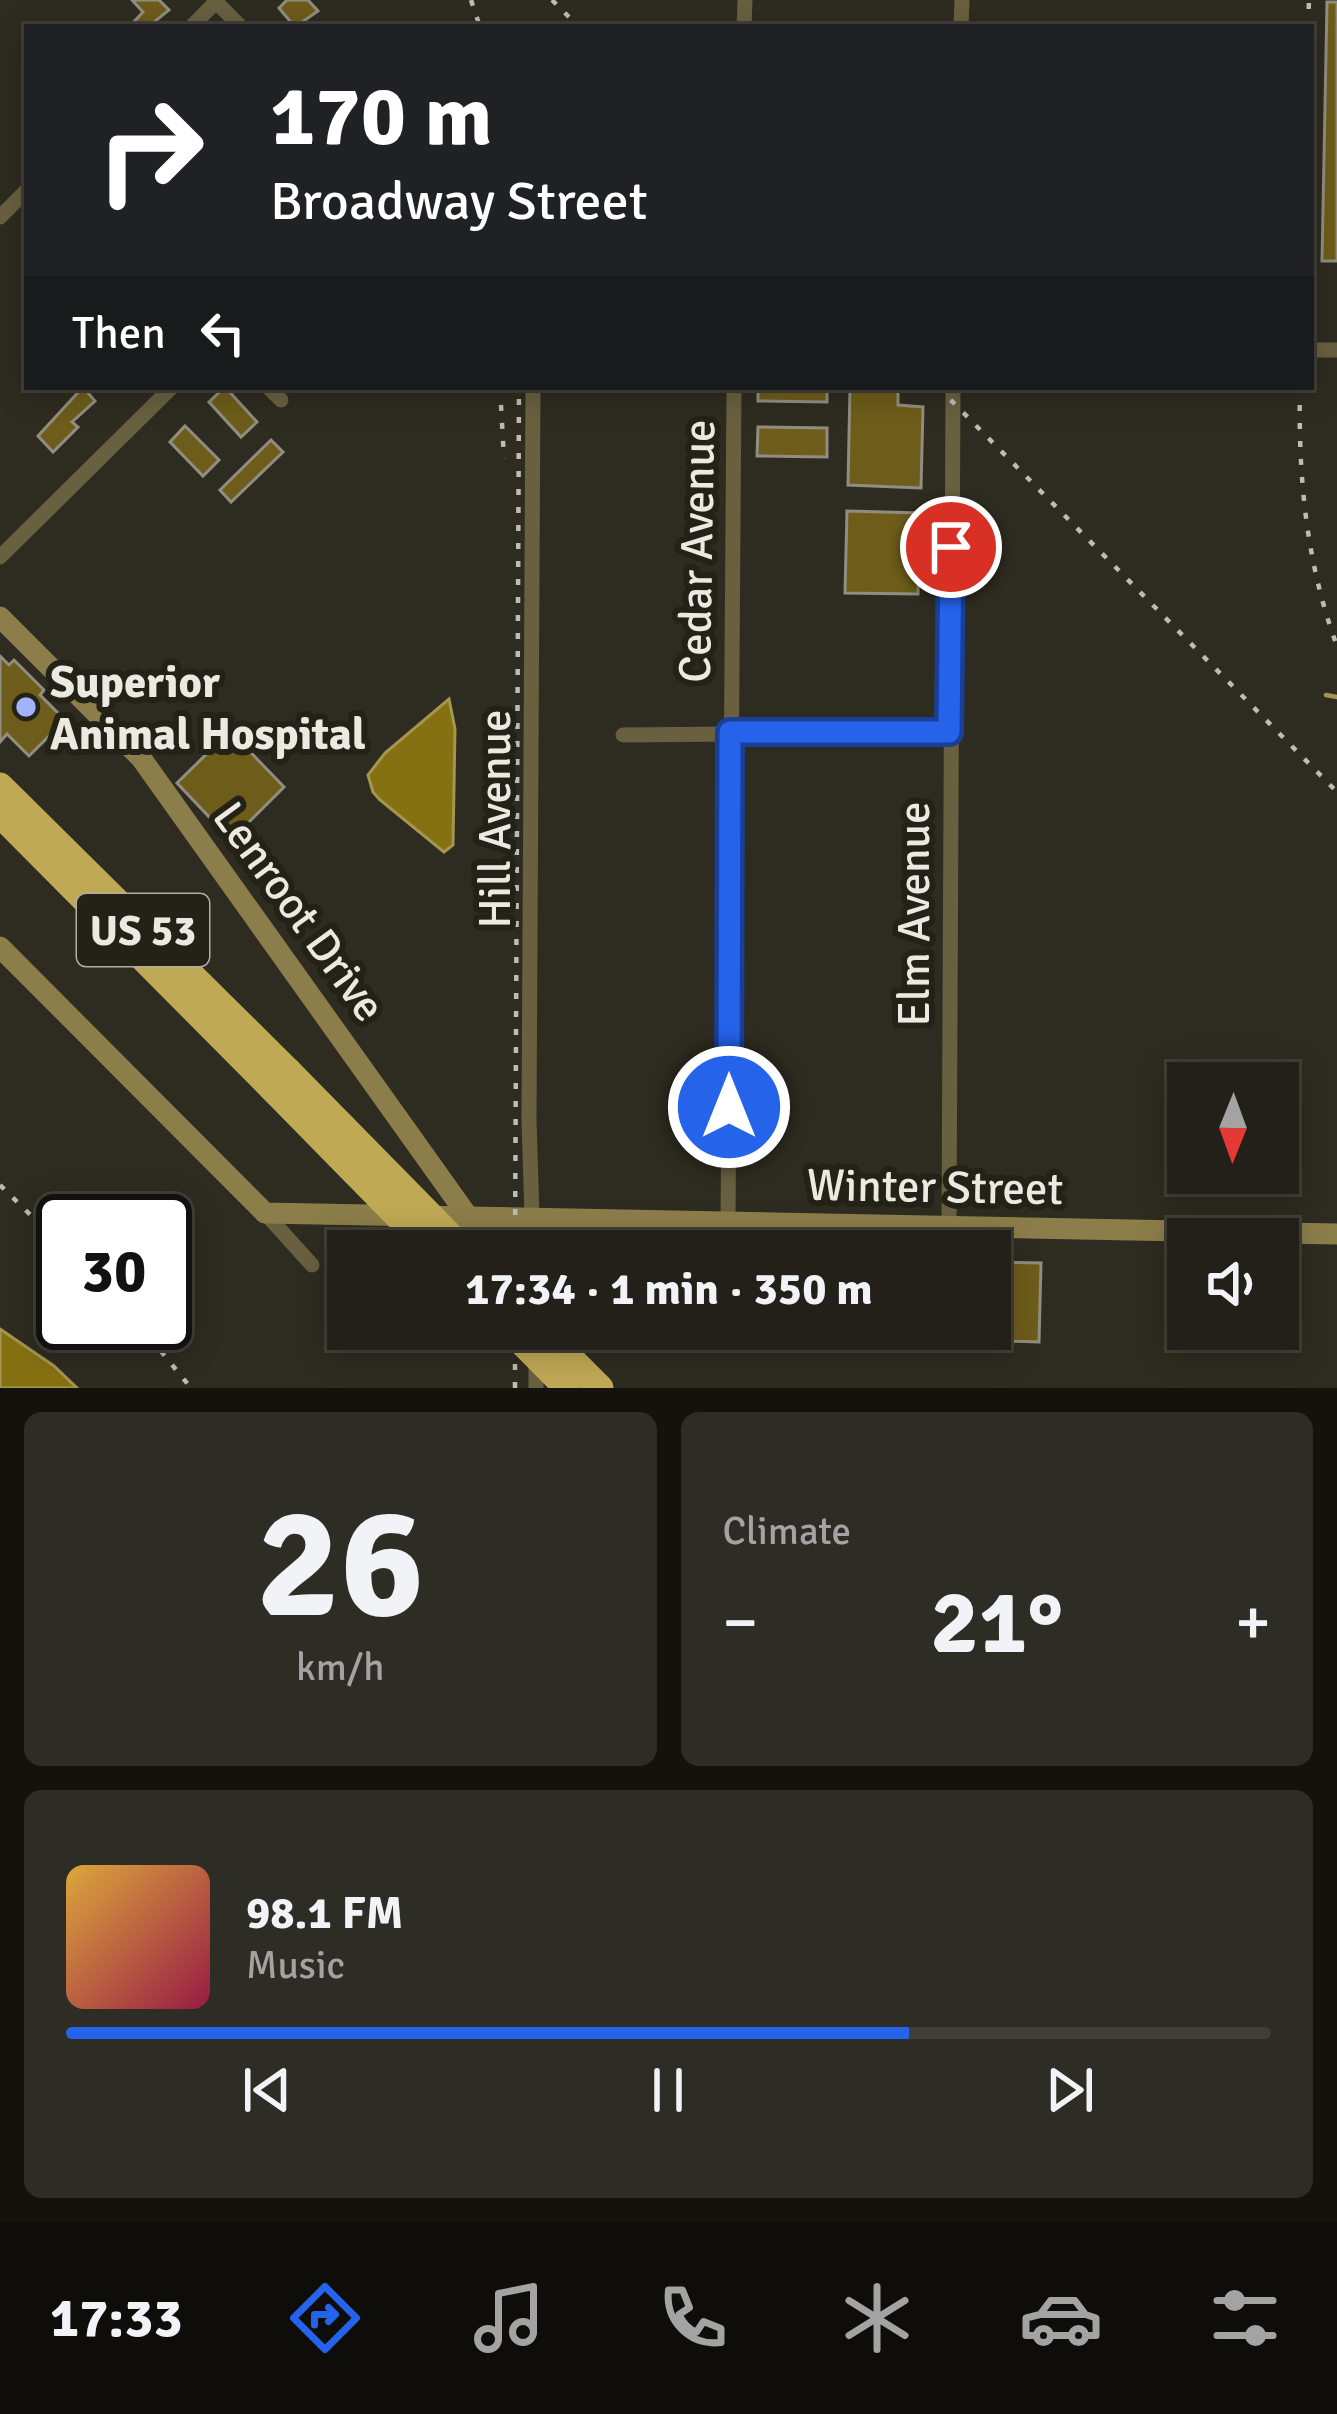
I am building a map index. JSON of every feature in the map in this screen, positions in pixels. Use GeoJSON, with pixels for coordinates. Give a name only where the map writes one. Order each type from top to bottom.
{"type":"FeatureCollection","features":[{"type":"Feature","properties":{"kind":"highway","name":"US 53"},"geometry":{"type":"LineString","coordinates":[[0,786],[280,1080],[413,1230]]}},
{"type":"Feature","properties":{"kind":"highway","name":"US 53"},"geometry":{"type":"LineString","coordinates":[[0,814],[442,1230]]}},
{"type":"Feature","properties":{"kind":"highway"},"geometry":{"type":"LineString","coordinates":[[530,1350],[567,1388]]}},
{"type":"Feature","properties":{"kind":"highway"},"geometry":{"type":"LineString","coordinates":[[560,1350],[600,1388]]}},
{"type":"Feature","properties":{"kind":"street"},"geometry":{"type":"LineString","coordinates":[[194,24],[215,1],[238,24]]}},
{"type":"Feature","properties":{"kind":"street"},"geometry":{"type":"LineString","coordinates":[[0,217],[24,193]]}},
{"type":"Feature","properties":{"kind":"street"},"geometry":{"type":"LineString","coordinates":[[0,557],[169,390]]}},
{"type":"Feature","properties":{"kind":"street"},"geometry":{"type":"LineString","coordinates":[[271,390],[281,400]]}},
{"type":"Feature","properties":{"kind":"street","name":"Hill Avenue"},"geometry":{"type":"LineString","coordinates":[[532,1230],[533,390]]}},
{"type":"Feature","properties":{"kind":"street","name":"Cedar Avenue"},"geometry":{"type":"LineString","coordinates":[[728,1220],[734,390]]}},
{"type":"Feature","properties":{"kind":"street","name":"Elm Avenue"},"geometry":{"type":"LineString","coordinates":[[949,1225],[953,390]]}},
{"type":"Feature","properties":{"kind":"street","name":"Lenroot Drive"},"geometry":{"type":"LineString","coordinates":[[0,617],[141,758],[467,1215]]}},
{"type":"Feature","properties":{"kind":"street"},"geometry":{"type":"LineString","coordinates":[[622,735],[949,732]]}},
{"type":"Feature","properties":{"kind":"street"},"geometry":{"type":"LineString","coordinates":[[0,947],[312,1264]]}},
{"type":"Feature","properties":{"kind":"street","name":"Winter Street"},"geometry":{"type":"LineString","coordinates":[[265,1213],[1337,1234]]}},
{"type":"Feature","properties":{"kind":"street"},"geometry":{"type":"LineString","coordinates":[[536,1388],[537,1350]]}},
{"type":"Feature","properties":{"kind":"shaded area"},"geometry":{"type":"Polygon","coordinates":[[[449,699],[455,729],[453,845],[444,852],[380,800],[368,775],[385,753],[449,699]]]}},
{"type":"Feature","properties":{"kind":"shaded area"},"geometry":{"type":"Polygon","coordinates":[[[0,1329],[54,1366],[77,1388],[0,1388],[0,1329]]]}},
{"type":"Feature","properties":{"kind":"building"},"geometry":{"type":"Polygon","coordinates":[[[132,0],[159,0],[169,10],[152,24],[132,24],[143,12],[132,0]]]}},
{"type":"Feature","properties":{"kind":"building"},"geometry":{"type":"Polygon","coordinates":[[[287,0],[308,0],[318,11],[292,24],[279,8],[287,0]]]}},
{"type":"Feature","properties":{"kind":"building"},"geometry":{"type":"Polygon","coordinates":[[[1327,2],[1337,2],[1337,261],[1322,261],[1327,2]]]}},
{"type":"Feature","properties":{"kind":"building"},"geometry":{"type":"Polygon","coordinates":[[[80,390],[95,401],[72,422],[78,427],[53,452],[38,436],[80,390]]]}},
{"type":"Feature","properties":{"kind":"building"},"geometry":{"type":"Polygon","coordinates":[[[228,390],[257,422],[241,437],[209,402],[228,390]]]}},
{"type":"Feature","properties":{"kind":"building"},"geometry":{"type":"Polygon","coordinates":[[[758,390],[827,390],[827,402],[758,401],[758,390]]]}},
{"type":"Feature","properties":{"kind":"building"},"geometry":{"type":"Polygon","coordinates":[[[850,390],[898,390],[898,405],[923,407],[921,488],[848,485],[850,390]]]}},
{"type":"Feature","properties":{"kind":"building"},"geometry":{"type":"Polygon","coordinates":[[[185,426],[219,460],[203,476],[170,442],[185,426]]]}},
{"type":"Feature","properties":{"kind":"building"},"geometry":{"type":"Polygon","coordinates":[[[758,427],[827,428],[827,457],[757,456],[758,427]]]}},
{"type":"Feature","properties":{"kind":"building"},"geometry":{"type":"Polygon","coordinates":[[[271,440],[283,452],[231,502],[220,490],[271,440]]]}},
{"type":"Feature","properties":{"kind":"building"},"geometry":{"type":"Polygon","coordinates":[[[847,511],[920,513],[918,594],[845,593],[847,511]]]}},
{"type":"Feature","properties":{"kind":"building","name":"Superior Animal Hospital"},"geometry":{"type":"Polygon","coordinates":[[[0,656],[9,665],[14,660],[65,720],[29,756],[7,734],[0,742],[0,656]]]}},
{"type":"Feature","properties":{"kind":"building"},"geometry":{"type":"Polygon","coordinates":[[[230,731],[284,787],[231,840],[177,783],[230,731]]]}},
{"type":"Feature","properties":{"kind":"building"},"geometry":{"type":"Polygon","coordinates":[[[1011,1262],[1041,1263],[1039,1342],[1011,1341],[1011,1262]]]}},
{"type":"Feature","properties":{"kind":"waterway"},"geometry":{"type":"LineString","coordinates":[[1326,695],[1337,697]]}},
{"type":"Feature","properties":{"kind":"railway"},"geometry":{"type":"LineString","coordinates":[[471,0],[479,24]]}},
{"type":"Feature","properties":{"kind":"railway"},"geometry":{"type":"LineString","coordinates":[[552,0],[576,24]]}},
{"type":"Feature","properties":{"kind":"railway"},"geometry":{"type":"LineString","coordinates":[[1308,24],[1309,0]]}},
{"type":"Feature","properties":{"kind":"railway"},"geometry":{"type":"LineString","coordinates":[[500,390],[504,459]]}},
{"type":"Feature","properties":{"kind":"railway"},"geometry":{"type":"LineString","coordinates":[[515,1230],[519,390]]}},
{"type":"Feature","properties":{"kind":"railway"},"geometry":{"type":"LineString","coordinates":[[941,390],[1337,792]]}},
{"type":"Feature","properties":{"kind":"railway"},"geometry":{"type":"LineString","coordinates":[[1300,390],[1306,518],[1318,583],[1337,646]]}},
{"type":"Feature","properties":{"kind":"railway"},"geometry":{"type":"LineString","coordinates":[[0,1185],[36,1220]]}},
{"type":"Feature","properties":{"kind":"railway"},"geometry":{"type":"LineString","coordinates":[[160,1350],[191,1388]]}},
{"type":"Feature","properties":{"kind":"railway"},"geometry":{"type":"LineString","coordinates":[[515,1350],[515,1388]]}},
{"type":"Feature","properties":{"kind":"place","name":"Superior Animal Hospital"},"geometry":{"type":"Point","coordinates":[26,707]}},
{"type":"Feature","properties":{"kind":"route"},"geometry":{"type":"LineString","coordinates":[[729,1107],[730,732],[949,732],[951,547]]}}]}
